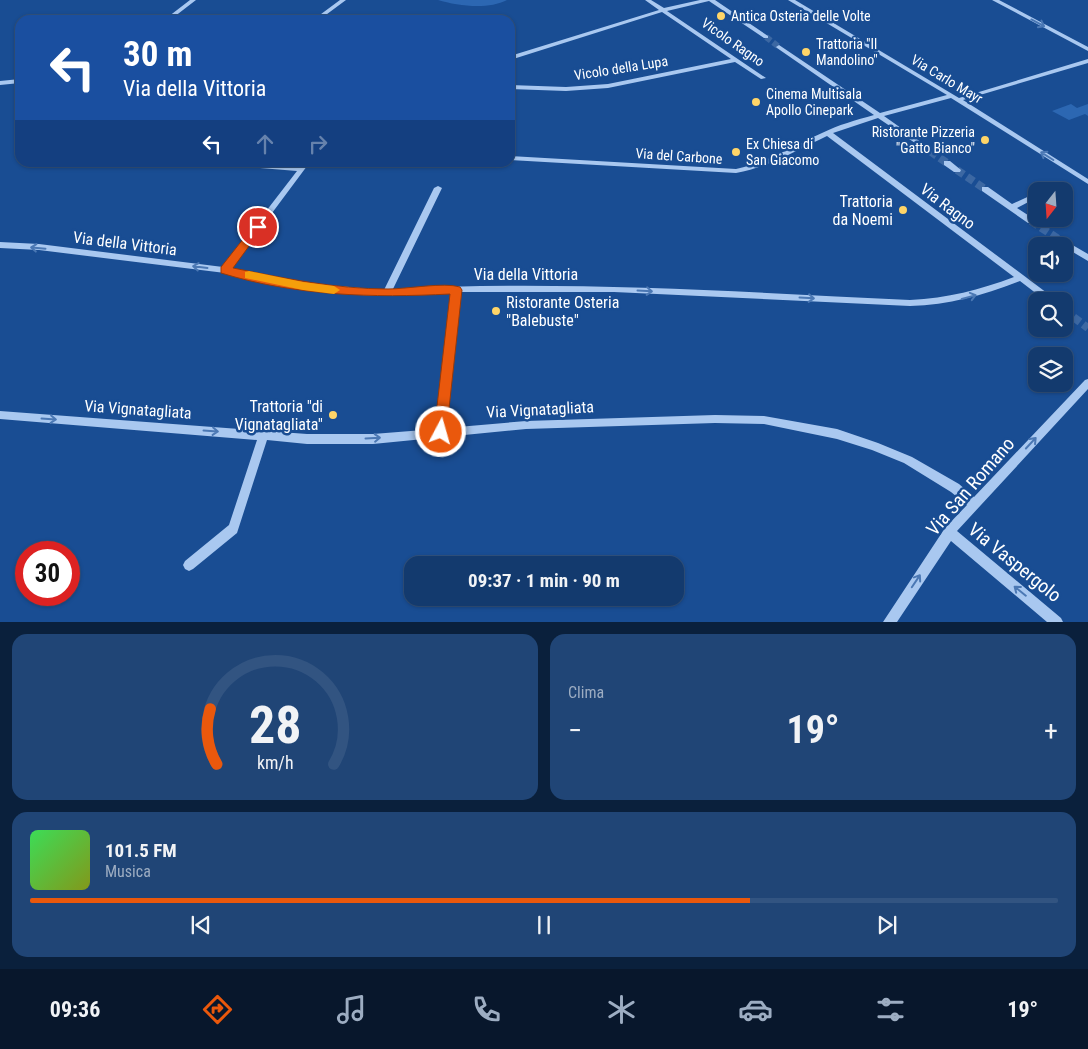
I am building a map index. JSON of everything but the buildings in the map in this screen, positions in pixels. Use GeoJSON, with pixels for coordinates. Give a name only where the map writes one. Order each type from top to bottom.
{"type":"FeatureCollection","features":[{"type":"Feature","properties":{"kind":"street"},"geometry":{"type":"LineString","coordinates":[[174,15],[193,0]]}},
{"type":"Feature","properties":{"kind":"street"},"geometry":{"type":"LineString","coordinates":[[323,15],[343,0]]}},
{"type":"Feature","properties":{"kind":"street","name":"Vicolo Ragno"},"geometry":{"type":"LineString","coordinates":[[648,0],[763,78]]}},
{"type":"Feature","properties":{"kind":"street"},"geometry":{"type":"LineString","coordinates":[[515,56],[664,10],[707,0]]}},
{"type":"Feature","properties":{"kind":"street"},"geometry":{"type":"LineString","coordinates":[[712,0],[766,37]]}},
{"type":"Feature","properties":{"kind":"street","name":"Via Carlo Mayr"},"geometry":{"type":"LineString","coordinates":[[791,0],[955,98],[1088,182]]}},
{"type":"Feature","properties":{"kind":"street"},"geometry":{"type":"LineString","coordinates":[[995,0],[1088,49]]}},
{"type":"Feature","properties":{"kind":"street"},"geometry":{"type":"LineString","coordinates":[[779,47],[923,146]]}},
{"type":"Feature","properties":{"kind":"street","name":"Vicolo della Lupa"},"geometry":{"type":"LineString","coordinates":[[515,87],[594,88],[735,60]]}},
{"type":"Feature","properties":{"kind":"street","name":"Via del Carbone"},"geometry":{"type":"LineString","coordinates":[[515,158],[736,171],[771,163],[828,133],[878,116],[992,90],[1088,61]]}},
{"type":"Feature","properties":{"kind":"street"},"geometry":{"type":"LineString","coordinates":[[0,83],[15,82]]}},
{"type":"Feature","properties":{"kind":"street","name":"Via Ragno"},"geometry":{"type":"LineString","coordinates":[[828,133],[1039,292]]}},
{"type":"Feature","properties":{"kind":"street"},"geometry":{"type":"LineString","coordinates":[[947,162],[957,170]]}},
{"type":"Feature","properties":{"kind":"street"},"geometry":{"type":"LineString","coordinates":[[225,270],[304,167]]}},
{"type":"Feature","properties":{"kind":"street"},"geometry":{"type":"LineString","coordinates":[[387,293],[438,188]]}},
{"type":"Feature","properties":{"kind":"street"},"geometry":{"type":"LineString","coordinates":[[986,189],[1028,219]]}},
{"type":"Feature","properties":{"kind":"street"},"geometry":{"type":"LineString","coordinates":[[1012,208],[1028,199]]}},
{"type":"Feature","properties":{"kind":"street","name":"Via della Vittoria"},"geometry":{"type":"LineString","coordinates":[[0,245],[225,270],[303,286],[387,293],[456,290],[614,289],[910,303],[943,302],[971,297],[1020,278]]}},
{"type":"Feature","properties":{"kind":"street"},"geometry":{"type":"LineString","coordinates":[[1073,249],[1088,258]]}},
{"type":"Feature","properties":{"kind":"street"},"geometry":{"type":"LineString","coordinates":[[441,432],[456,290]]}},
{"type":"Feature","properties":{"kind":"street","name":"Via San Romano"},"geometry":{"type":"LineString","coordinates":[[889,622],[949,532],[1088,383]]}},
{"type":"Feature","properties":{"kind":"street","name":"Via Vignatagliata"},"geometry":{"type":"LineString","coordinates":[[0,415],[307,439],[372,439],[536,424],[715,419],[764,420],[837,434],[908,460],[939,478],[974,504]]}},
{"type":"Feature","properties":{"kind":"street"},"geometry":{"type":"LineString","coordinates":[[189,565],[233,529],[264,435]]}},
{"type":"Feature","properties":{"kind":"street","name":"Via Vaspergolo"},"geometry":{"type":"LineString","coordinates":[[949,532],[1057,622]]}},
{"type":"Feature","properties":{"kind":"shaded area"},"geometry":{"type":"Polygon","coordinates":[[[438,0],[507,0],[491,5],[473,6],[438,0]]]}},
{"type":"Feature","properties":{"kind":"shaded area"},"geometry":{"type":"Polygon","coordinates":[[[1071,104],[1077,108],[1088,104],[1088,116],[1085,114],[1069,120],[1052,111],[1071,104]]]}},
{"type":"Feature","properties":{"kind":"tunnel"},"geometry":{"type":"LineString","coordinates":[[766,37],[779,47]]}},
{"type":"Feature","properties":{"kind":"tunnel"},"geometry":{"type":"LineString","coordinates":[[923,146],[932,153]]}},
{"type":"Feature","properties":{"kind":"tunnel"},"geometry":{"type":"LineString","coordinates":[[930,151],[947,163]]}},
{"type":"Feature","properties":{"kind":"tunnel"},"geometry":{"type":"LineString","coordinates":[[957,170],[985,189]]}},
{"type":"Feature","properties":{"kind":"tunnel"},"geometry":{"type":"LineString","coordinates":[[1042,228],[1055,237]]}},
{"type":"Feature","properties":{"kind":"tunnel"},"geometry":{"type":"LineString","coordinates":[[1073,317],[1088,328]]}},
{"type":"Feature","properties":{"kind":"slow traffic"},"geometry":{"type":"LineString","coordinates":[[249,275],[334,290]]}},
{"type":"Feature","properties":{"kind":"place","name":"Antica Osteria delle Volte"},"geometry":{"type":"Point","coordinates":[721,16]}},
{"type":"Feature","properties":{"kind":"place","name":"Trattoria \"Il Mandolino\""},"geometry":{"type":"Point","coordinates":[806,52]}},
{"type":"Feature","properties":{"kind":"place","name":"Cinema Multisala Apollo Cinepark"},"geometry":{"type":"Point","coordinates":[756,102]}},
{"type":"Feature","properties":{"kind":"place","name":"Ristorante Pizzeria \"Gatto Bianco\""},"geometry":{"type":"Point","coordinates":[985,140]}},
{"type":"Feature","properties":{"kind":"place","name":"Ex Chiesa di San Giacomo"},"geometry":{"type":"Point","coordinates":[736,152]}},
{"type":"Feature","properties":{"kind":"place","name":"Trattoria da Noemi"},"geometry":{"type":"Point","coordinates":[903,210]}},
{"type":"Feature","properties":{"kind":"place","name":"Ristorante Osteria \"Balebuste\""},"geometry":{"type":"Point","coordinates":[496,311]}},
{"type":"Feature","properties":{"kind":"place","name":"Trattoria \"di Vignatagliata\""},"geometry":{"type":"Point","coordinates":[333,415]}},
{"type":"Feature","properties":{"kind":"route"},"geometry":{"type":"LineString","coordinates":[[258,227],[225,270],[332,290],[387,293],[456,290],[441,432]]}}]}
